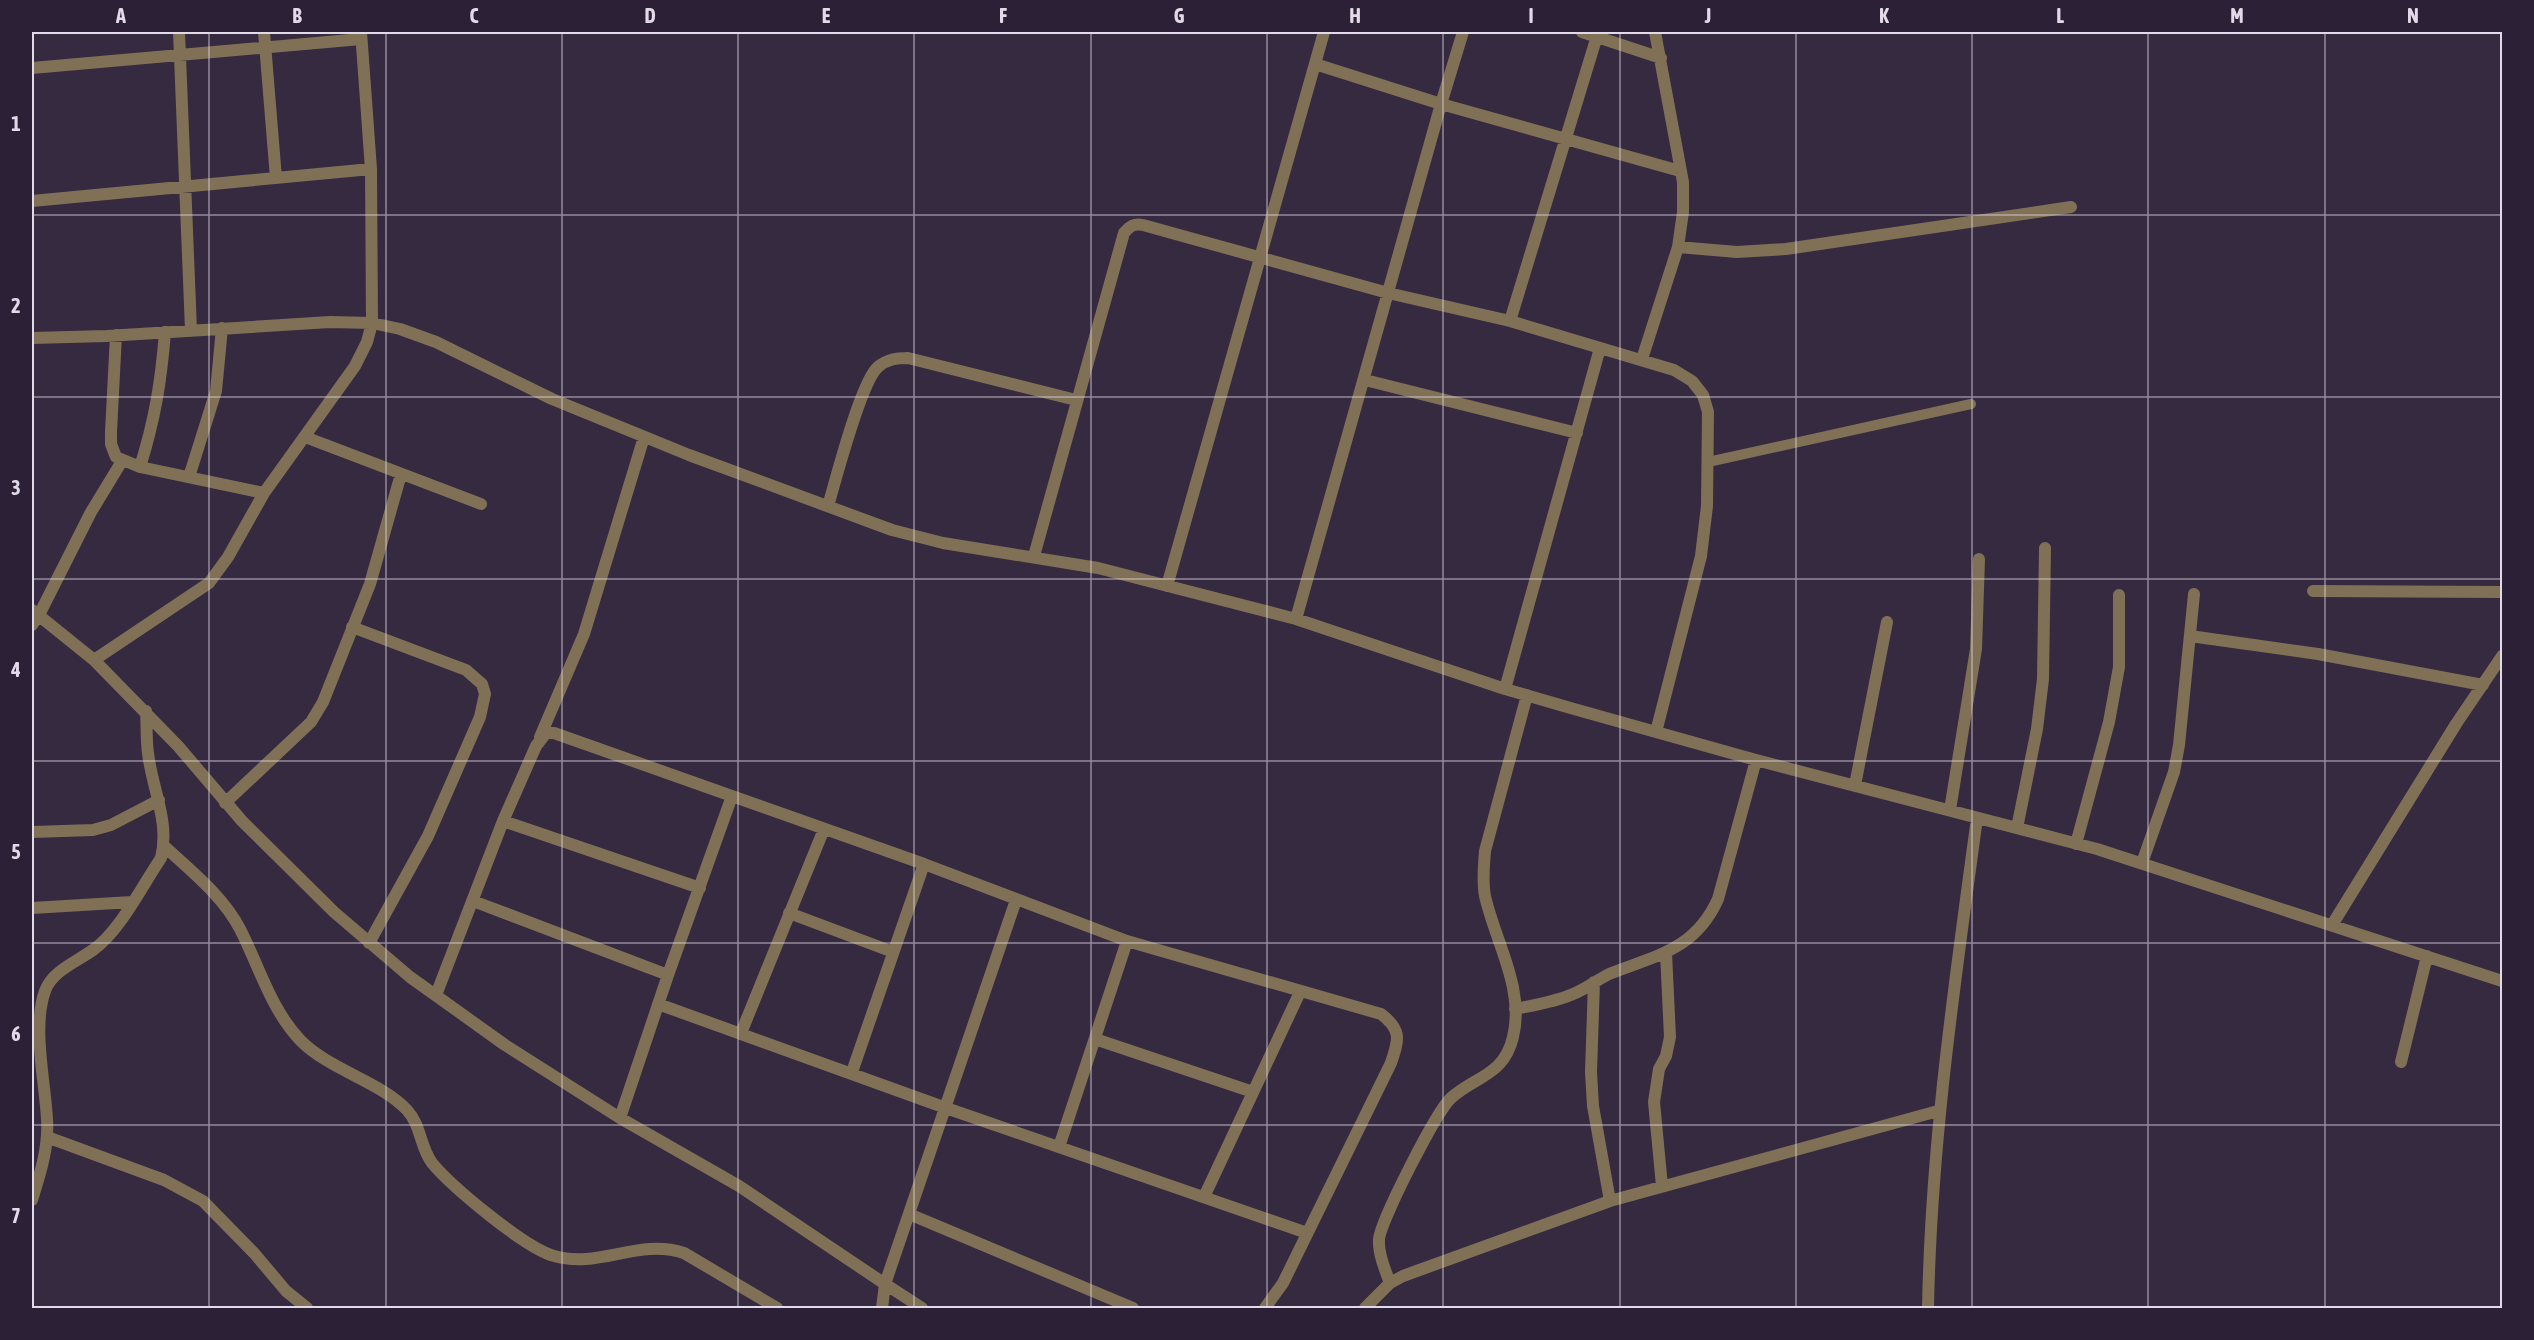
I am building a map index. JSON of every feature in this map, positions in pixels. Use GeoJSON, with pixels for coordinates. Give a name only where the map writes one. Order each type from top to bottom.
{"type":"FeatureCollection","features":[{"type":"Feature","properties":{"kind":"street"},"geometry":{"type":"LineString","coordinates":[[179,32],[190,330]]}},
{"type":"Feature","properties":{"kind":"street"},"geometry":{"type":"LineString","coordinates":[[264,32],[276,178]]}},
{"type":"Feature","properties":{"kind":"street"},"geometry":{"type":"LineString","coordinates":[[1167,586],[1324,32]]}},
{"type":"Feature","properties":{"kind":"street"},"geometry":{"type":"LineString","coordinates":[[1296,619],[1365,380],[1440,104],[1463,32]]}},
{"type":"Feature","properties":{"kind":"street"},"geometry":{"type":"LineString","coordinates":[[1582,32],[1661,58]]}},
{"type":"Feature","properties":{"kind":"street"},"geometry":{"type":"LineString","coordinates":[[1642,359],[1678,247],[1683,212],[1680,171],[1655,32]]}},
{"type":"Feature","properties":{"kind":"street"},"geometry":{"type":"LineString","coordinates":[[32,68],[266,47],[361,35],[371,169],[372,323],[367,342],[355,366],[264,493],[228,557],[209,583],[94,660]]}},
{"type":"Feature","properties":{"kind":"street"},"geometry":{"type":"LineString","coordinates":[[1510,321],[1597,36]]}},
{"type":"Feature","properties":{"kind":"street"},"geometry":{"type":"LineString","coordinates":[[1315,64],[1440,104],[1680,171]]}},
{"type":"Feature","properties":{"kind":"street"},"geometry":{"type":"LineString","coordinates":[[32,201],[371,169]]}},
{"type":"Feature","properties":{"kind":"street"},"geometry":{"type":"LineString","coordinates":[[1678,247],[1737,252],[1786,249],[2070,207]]}},
{"type":"Feature","properties":{"kind":"street"},"geometry":{"type":"LineString","coordinates":[[1034,556],[1124,233],[1129,226],[1143,225],[1388,294],[1510,321],[1674,370],[1692,381],[1703,395],[1708,412],[1708,462],[1707,506],[1701,556],[1656,732]]}},
{"type":"Feature","properties":{"kind":"street"},"geometry":{"type":"LineString","coordinates":[[32,338],[330,322],[372,323],[400,329],[436,342],[523,386],[644,437],[892,530],[943,543],[1098,568],[1296,619],[1505,689],[1756,760],[2076,844],[2502,981]]}},
{"type":"Feature","properties":{"kind":"street"},"geometry":{"type":"LineString","coordinates":[[189,477],[216,391],[222,328]]}},
{"type":"Feature","properties":{"kind":"street"},"geometry":{"type":"LineString","coordinates":[[140,467],[161,384],[165,332]]}},
{"type":"Feature","properties":{"kind":"street"},"geometry":{"type":"LineString","coordinates":[[116,335],[111,444],[116,457],[140,467],[264,493]]}},
{"type":"Feature","properties":{"kind":"street"},"geometry":{"type":"LineString","coordinates":[[1505,689],[1600,348]]}},
{"type":"Feature","properties":{"kind":"street"},"geometry":{"type":"LineString","coordinates":[[828,506],[866,386],[878,366],[888,361],[908,358],[1076,400]]}},
{"type":"Feature","properties":{"kind":"street"},"geometry":{"type":"LineString","coordinates":[[1365,380],[1577,433]]}},
{"type":"Feature","properties":{"kind":"street"},"geometry":{"type":"LineString","coordinates":[[305,437],[481,504]]}},
{"type":"Feature","properties":{"kind":"street"},"geometry":{"type":"LineString","coordinates":[[436,995],[502,821],[584,634],[644,437]]}},
{"type":"Feature","properties":{"kind":"street"},"geometry":{"type":"LineString","coordinates":[[122,461],[34,617],[94,660],[146,711],[225,802],[334,912],[410,977],[505,1045],[620,1118],[739,1186],[922,1308]]}},
{"type":"Feature","properties":{"kind":"street"},"geometry":{"type":"LineString","coordinates":[[225,802],[311,722],[323,702],[370,584],[400,474]]}},
{"type":"Feature","properties":{"kind":"street"},"geometry":{"type":"LineString","coordinates":[[2017,828],[2037,729],[2043,679],[2045,548]]}},
{"type":"Feature","properties":{"kind":"street"},"geometry":{"type":"LineString","coordinates":[[1950,810],[1977,649],[1979,560]]}},
{"type":"Feature","properties":{"kind":"street"},"geometry":{"type":"LineString","coordinates":[[2313,591],[2502,592]]}},
{"type":"Feature","properties":{"kind":"street"},"geometry":{"type":"LineString","coordinates":[[2142,864],[2174,772],[2180,745],[2194,594]]}},
{"type":"Feature","properties":{"kind":"street"},"geometry":{"type":"LineString","coordinates":[[2076,844],[2109,722],[2119,667],[2119,595]]}},
{"type":"Feature","properties":{"kind":"street"},"geometry":{"type":"LineString","coordinates":[[1855,785],[1887,622]]}},
{"type":"Feature","properties":{"kind":"street"},"geometry":{"type":"LineString","coordinates":[[352,627],[466,670],[482,684],[485,694],[480,717],[428,836],[369,943]]}},
{"type":"Feature","properties":{"kind":"street"},"geometry":{"type":"LineString","coordinates":[[2190,636],[2318,654],[2483,685]]}},
{"type":"Feature","properties":{"kind":"street"},"geometry":{"type":"LineString","coordinates":[[2332,925],[2456,724],[2502,656]]}},
{"type":"Feature","properties":{"kind":"street"},"geometry":{"type":"LineString","coordinates":[[1390,1283],[1378,1240],[1383,1224],[1415,1158],[1448,1100],[1461,1089],[1494,1071],[1504,1058],[1513,1037],[1515,1009],[1506,963],[1485,894],[1484,874],[1485,851],[1527,695]]}},
{"type":"Feature","properties":{"kind":"street"},"geometry":{"type":"LineString","coordinates":[[32,1200],[43,1164],[47,1137],[40,1025],[45,989],[53,977],[95,949],[110,933],[161,858],[164,846],[165,833],[148,753],[146,711]]}},
{"type":"Feature","properties":{"kind":"street"},"geometry":{"type":"LineString","coordinates":[[540,737],[546,733],[554,733],[924,864],[1127,941],[1380,1014],[1394,1024],[1398,1040],[1391,1062],[1283,1283],[1265,1308]]}},
{"type":"Feature","properties":{"kind":"street"},"geometry":{"type":"LineString","coordinates":[[1515,1009],[1562,998],[1583,990],[1594,982],[1666,953],[1700,929],[1710,916],[1718,898],[1756,760]]}},
{"type":"Feature","properties":{"kind":"street"},"geometry":{"type":"LineString","coordinates":[[620,1118],[732,796]]}},
{"type":"Feature","properties":{"kind":"street"},"geometry":{"type":"LineString","coordinates":[[32,832],[93,830],[111,825],[159,800]]}},
{"type":"Feature","properties":{"kind":"street"},"geometry":{"type":"LineString","coordinates":[[1928,1308],[1929,1240],[1938,1111],[1977,818]]}},
{"type":"Feature","properties":{"kind":"street"},"geometry":{"type":"LineString","coordinates":[[502,821],[700,888]]}},
{"type":"Feature","properties":{"kind":"street"},"geometry":{"type":"LineString","coordinates":[[741,1033],[824,829]]}},
{"type":"Feature","properties":{"kind":"street"},"geometry":{"type":"LineString","coordinates":[[164,846],[229,911],[266,988],[299,1039],[313,1052],[400,1103],[417,1124],[432,1162],[489,1215],[528,1243],[553,1256],[574,1260],[594,1259],[645,1248],[672,1249],[684,1253],[777,1308]]}},
{"type":"Feature","properties":{"kind":"street"},"geometry":{"type":"LineString","coordinates":[[852,1072],[924,864]]}},
{"type":"Feature","properties":{"kind":"street"},"geometry":{"type":"LineString","coordinates":[[882,1308],[885,1284],[1016,900]]}},
{"type":"Feature","properties":{"kind":"street"},"geometry":{"type":"LineString","coordinates":[[473,901],[668,975]]}},
{"type":"Feature","properties":{"kind":"street"},"geometry":{"type":"LineString","coordinates":[[32,909],[132,902]]}},
{"type":"Feature","properties":{"kind":"street"},"geometry":{"type":"LineString","coordinates":[[789,913],[893,952]]}},
{"type":"Feature","properties":{"kind":"street"},"geometry":{"type":"LineString","coordinates":[[1059,1147],[1127,941]]}},
{"type":"Feature","properties":{"kind":"street"},"geometry":{"type":"LineString","coordinates":[[1662,1186],[1654,1102],[1659,1069],[1666,1056],[1670,1037],[1666,953]]}},
{"type":"Feature","properties":{"kind":"street"},"geometry":{"type":"LineString","coordinates":[[2401,1062],[2427,956]]}},
{"type":"Feature","properties":{"kind":"street"},"geometry":{"type":"LineString","coordinates":[[1594,982],[1591,1072],[1593,1106],[1610,1201]]}},
{"type":"Feature","properties":{"kind":"street"},"geometry":{"type":"LineString","coordinates":[[1204,1197],[1300,992]]}},
{"type":"Feature","properties":{"kind":"street"},"geometry":{"type":"LineString","coordinates":[[658,1004],[852,1072],[946,1108],[1307,1233]]}},
{"type":"Feature","properties":{"kind":"street"},"geometry":{"type":"LineString","coordinates":[[1095,1039],[1253,1092]]}},
{"type":"Feature","properties":{"kind":"street"},"geometry":{"type":"LineString","coordinates":[[1365,1308],[1390,1283],[1449,1259],[1610,1201],[1938,1111]]}},
{"type":"Feature","properties":{"kind":"street"},"geometry":{"type":"LineString","coordinates":[[47,1137],[164,1180],[203,1201],[254,1253],[286,1292],[308,1308]]}},
{"type":"Feature","properties":{"kind":"street"},"geometry":{"type":"LineString","coordinates":[[909,1214],[1133,1308]]}},
{"type":"Feature","properties":{"kind":"lane"},"geometry":{"type":"LineString","coordinates":[[1708,462],[1971,404]]}}]}
